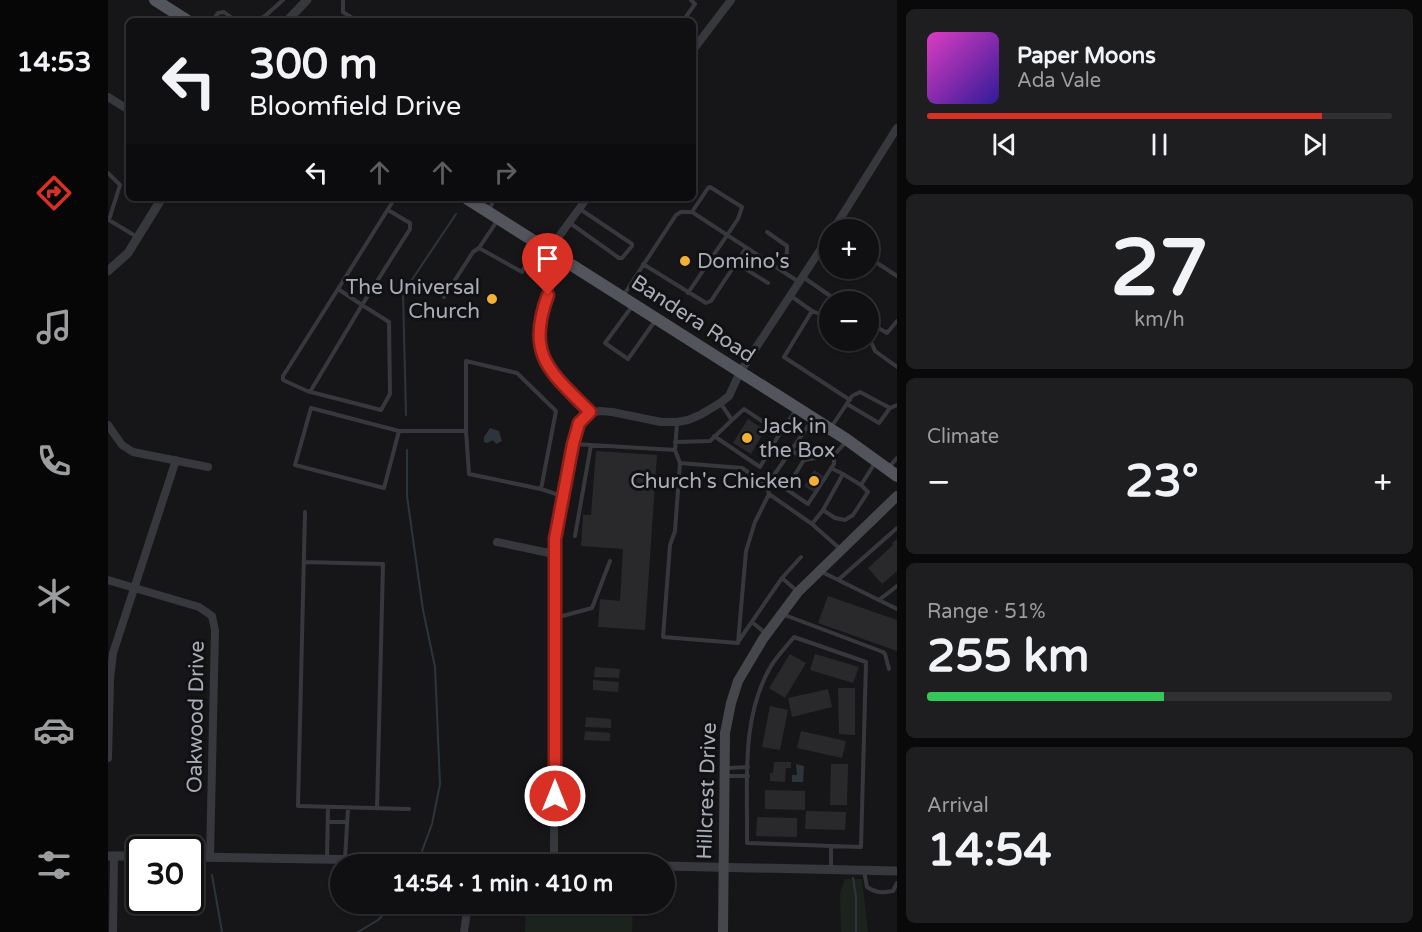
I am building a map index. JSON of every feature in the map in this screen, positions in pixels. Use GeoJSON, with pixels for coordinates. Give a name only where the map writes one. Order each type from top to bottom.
{"type":"FeatureCollection","features":[{"type":"Feature","properties":{"kind":"main road"},"geometry":{"type":"LineString","coordinates":[[154,0],[183,18]]}},
{"type":"Feature","properties":{"kind":"main road","name":"Bandera Road"},"geometry":{"type":"LineString","coordinates":[[471,201],[848,440],[892,472]]}},
{"type":"Feature","properties":{"kind":"main road","name":"Hillcrest Drive"},"geometry":{"type":"LineString","coordinates":[[723,932],[725,733],[730,703],[738,681],[766,634],[798,592],[897,496]]}},
{"type":"Feature","properties":{"kind":"street"},"geometry":{"type":"LineString","coordinates":[[290,18],[307,0]]}},
{"type":"Feature","properties":{"kind":"street"},"geometry":{"type":"LineString","coordinates":[[696,46],[730,0]]}},
{"type":"Feature","properties":{"kind":"street"},"geometry":{"type":"LineString","coordinates":[[108,97],[126,108]]}},
{"type":"Feature","properties":{"kind":"street"},"geometry":{"type":"LineString","coordinates":[[840,219],[897,128]]}},
{"type":"Feature","properties":{"kind":"street"},"geometry":{"type":"LineString","coordinates":[[108,271],[122,260],[160,201]]}},
{"type":"Feature","properties":{"kind":"street"},"geometry":{"type":"LineString","coordinates":[[549,250],[585,201]]}},
{"type":"Feature","properties":{"kind":"street"},"geometry":{"type":"LineString","coordinates":[[554,854],[554,554],[563,496],[579,423],[590,412],[612,411],[661,422],[677,422],[700,415],[720,403],[729,396],[740,372],[819,252]]}},
{"type":"Feature","properties":{"kind":"street"},"geometry":{"type":"LineString","coordinates":[[562,259],[542,309],[540,347],[547,366],[590,412]]}},
{"type":"Feature","properties":{"kind":"street"},"geometry":{"type":"LineString","coordinates":[[108,426],[122,445],[133,452],[208,467]]}},
{"type":"Feature","properties":{"kind":"street"},"geometry":{"type":"LineString","coordinates":[[108,758],[111,663],[176,460]]}},
{"type":"Feature","properties":{"kind":"street"},"geometry":{"type":"LineString","coordinates":[[497,542],[554,554]]}},
{"type":"Feature","properties":{"kind":"street","name":"Oakwood Drive"},"geometry":{"type":"LineString","coordinates":[[108,580],[199,607],[212,616],[215,630],[210,858]]}},
{"type":"Feature","properties":{"kind":"street"},"geometry":{"type":"LineString","coordinates":[[111,856],[113,932]]}},
{"type":"Feature","properties":{"kind":"street"},"geometry":{"type":"LineString","coordinates":[[204,858],[330,859]]}},
{"type":"Feature","properties":{"kind":"street"},"geometry":{"type":"LineString","coordinates":[[675,866],[897,871]]}},
{"type":"Feature","properties":{"kind":"street"},"geometry":{"type":"LineString","coordinates":[[464,932],[466,914]]}},
{"type":"Feature","properties":{"kind":"lane"},"geometry":{"type":"LineString","coordinates":[[261,18],[283,0]]}},
{"type":"Feature","properties":{"kind":"lane"},"geometry":{"type":"LineString","coordinates":[[343,0],[343,12],[352,18]]}},
{"type":"Feature","properties":{"kind":"lane"},"geometry":{"type":"LineString","coordinates":[[685,18],[695,4],[691,0]]}},
{"type":"Feature","properties":{"kind":"lane"},"geometry":{"type":"LineString","coordinates":[[214,18],[218,13],[224,12],[232,18]]}},
{"type":"Feature","properties":{"kind":"lane"},"geometry":{"type":"LineString","coordinates":[[265,16],[269,18]]}},
{"type":"Feature","properties":{"kind":"lane"},"geometry":{"type":"LineString","coordinates":[[108,173],[120,185],[108,221],[137,237]]}},
{"type":"Feature","properties":{"kind":"lane"},"geometry":{"type":"LineString","coordinates":[[688,293],[741,212],[740,204],[710,187],[692,212]]}},
{"type":"Feature","properties":{"kind":"lane"},"geometry":{"type":"LineString","coordinates":[[338,289],[389,322],[390,394],[381,410],[309,392],[283,380],[283,376],[393,201]]}},
{"type":"Feature","properties":{"kind":"lane"},"geometry":{"type":"LineString","coordinates":[[444,297],[473,252],[479,248],[494,215],[494,201]]}},
{"type":"Feature","properties":{"kind":"lane"},"geometry":{"type":"LineString","coordinates":[[570,222],[619,258],[622,258],[632,246],[580,209]]}},
{"type":"Feature","properties":{"kind":"lane"},"geometry":{"type":"LineString","coordinates":[[309,392],[410,229],[410,223],[388,210]]}},
{"type":"Feature","properties":{"kind":"lane"},"geometry":{"type":"LineString","coordinates":[[622,297],[676,215],[681,212],[692,212],[778,268],[821,291]]}},
{"type":"Feature","properties":{"kind":"lane"},"geometry":{"type":"LineString","coordinates":[[767,232],[787,246],[787,253],[778,268]]}},
{"type":"Feature","properties":{"kind":"lane"},"geometry":{"type":"LineString","coordinates":[[479,248],[522,272],[537,243]]}},
{"type":"Feature","properties":{"kind":"lane"},"geometry":{"type":"LineString","coordinates":[[643,264],[702,303],[711,301],[746,248]]}},
{"type":"Feature","properties":{"kind":"lane"},"geometry":{"type":"LineString","coordinates":[[736,263],[768,283]]}},
{"type":"Feature","properties":{"kind":"lane"},"geometry":{"type":"LineString","coordinates":[[879,264],[897,276]]}},
{"type":"Feature","properties":{"kind":"lane"},"geometry":{"type":"LineString","coordinates":[[791,296],[819,314]]}},
{"type":"Feature","properties":{"kind":"lane"},"geometry":{"type":"LineString","coordinates":[[634,305],[605,343],[628,359],[657,319]]}},
{"type":"Feature","properties":{"kind":"lane"},"geometry":{"type":"LineString","coordinates":[[812,311],[784,357],[879,423],[890,408],[897,405]]}},
{"type":"Feature","properties":{"kind":"lane"},"geometry":{"type":"LineString","coordinates":[[879,328],[887,333],[897,321]]}},
{"type":"Feature","properties":{"kind":"lane"},"geometry":{"type":"LineString","coordinates":[[875,351],[897,367]]}},
{"type":"Feature","properties":{"kind":"lane"},"geometry":{"type":"LineString","coordinates":[[541,489],[556,411],[517,374],[466,361],[468,474],[541,489],[563,496]]}},
{"type":"Feature","properties":{"kind":"lane"},"geometry":{"type":"LineString","coordinates":[[830,429],[848,402],[860,392],[890,408]]}},
{"type":"Feature","properties":{"kind":"lane"},"geometry":{"type":"LineString","coordinates":[[720,403],[732,420]]}},
{"type":"Feature","properties":{"kind":"lane"},"geometry":{"type":"LineString","coordinates":[[399,430],[384,488],[294,465],[311,408],[399,430],[466,431]]}},
{"type":"Feature","properties":{"kind":"lane"},"geometry":{"type":"LineString","coordinates":[[714,436],[760,467],[797,408]]}},
{"type":"Feature","properties":{"kind":"lane"},"geometry":{"type":"LineString","coordinates":[[675,442],[710,441],[744,409],[780,433]]}},
{"type":"Feature","properties":{"kind":"lane"},"geometry":{"type":"LineString","coordinates":[[767,485],[813,418]]}},
{"type":"Feature","properties":{"kind":"lane"},"geometry":{"type":"LineString","coordinates":[[677,422],[675,450],[680,463],[675,531],[670,545],[663,637],[738,643]]}},
{"type":"Feature","properties":{"kind":"lane"},"geometry":{"type":"LineString","coordinates":[[786,489],[804,460],[834,455],[848,440]]}},
{"type":"Feature","properties":{"kind":"lane"},"geometry":{"type":"LineString","coordinates":[[573,444],[675,450]]}},
{"type":"Feature","properties":{"kind":"lane"},"geometry":{"type":"LineString","coordinates":[[575,536],[591,445]]}},
{"type":"Feature","properties":{"kind":"lane"},"geometry":{"type":"LineString","coordinates":[[792,450],[804,460]]}},
{"type":"Feature","properties":{"kind":"lane"},"geometry":{"type":"LineString","coordinates":[[771,479],[808,504],[834,464],[834,455]]}},
{"type":"Feature","properties":{"kind":"lane"},"geometry":{"type":"LineString","coordinates":[[892,472],[897,459]]}},
{"type":"Feature","properties":{"kind":"lane"},"geometry":{"type":"LineString","coordinates":[[861,485],[876,461]]}},
{"type":"Feature","properties":{"kind":"lane"},"geometry":{"type":"LineString","coordinates":[[680,463],[742,468],[767,485],[769,494],[755,522],[746,551],[738,643]]}},
{"type":"Feature","properties":{"kind":"lane"},"geometry":{"type":"LineString","coordinates":[[823,510],[835,518],[844,520],[853,514],[868,492],[861,485],[831,468]]}},
{"type":"Feature","properties":{"kind":"lane"},"geometry":{"type":"LineString","coordinates":[[812,524],[823,510],[843,474]]}},
{"type":"Feature","properties":{"kind":"lane"},"geometry":{"type":"LineString","coordinates":[[769,494],[812,524],[840,549]]}},
{"type":"Feature","properties":{"kind":"lane"},"geometry":{"type":"LineString","coordinates":[[305,512],[298,806],[409,809]]}},
{"type":"Feature","properties":{"kind":"lane"},"geometry":{"type":"LineString","coordinates":[[838,580],[897,528]]}},
{"type":"Feature","properties":{"kind":"lane"},"geometry":{"type":"LineString","coordinates":[[738,643],[782,578],[801,557]]}},
{"type":"Feature","properties":{"kind":"lane"},"geometry":{"type":"LineString","coordinates":[[554,618],[592,608],[610,561]]}},
{"type":"Feature","properties":{"kind":"lane"},"geometry":{"type":"LineString","coordinates":[[304,562],[383,564],[377,808]]}},
{"type":"Feature","properties":{"kind":"lane"},"geometry":{"type":"LineString","coordinates":[[820,571],[897,609]]}},
{"type":"Feature","properties":{"kind":"lane"},"geometry":{"type":"LineString","coordinates":[[782,578],[798,592]]}},
{"type":"Feature","properties":{"kind":"lane"},"geometry":{"type":"LineString","coordinates":[[879,600],[897,586]]}},
{"type":"Feature","properties":{"kind":"lane"},"geometry":{"type":"LineString","coordinates":[[782,614],[883,652],[889,669]]}},
{"type":"Feature","properties":{"kind":"lane"},"geometry":{"type":"LineString","coordinates":[[752,622],[766,634]]}},
{"type":"Feature","properties":{"kind":"lane"},"geometry":{"type":"LineString","coordinates":[[794,637],[866,662],[861,847],[747,843],[748,767],[751,723],[759,691],[771,666],[794,637]]}},
{"type":"Feature","properties":{"kind":"lane"},"geometry":{"type":"LineString","coordinates":[[724,772],[748,767]]}},
{"type":"Feature","properties":{"kind":"lane"},"geometry":{"type":"LineString","coordinates":[[724,772],[748,776]]}},
{"type":"Feature","properties":{"kind":"lane"},"geometry":{"type":"LineString","coordinates":[[327,859],[328,807]]}},
{"type":"Feature","properties":{"kind":"lane"},"geometry":{"type":"LineString","coordinates":[[345,854],[348,808]]}},
{"type":"Feature","properties":{"kind":"lane"},"geometry":{"type":"LineString","coordinates":[[328,822],[347,822]]}},
{"type":"Feature","properties":{"kind":"lane"},"geometry":{"type":"LineString","coordinates":[[831,846],[831,869]]}},
{"type":"Feature","properties":{"kind":"lane"},"geometry":{"type":"LineString","coordinates":[[864,870],[867,887],[875,892],[892,891],[897,883]]}},
{"type":"Feature","properties":{"kind":"shaded area"},"geometry":{"type":"Polygon","coordinates":[[[490,428],[499,431],[502,441],[496,444],[493,440],[484,442],[484,437],[490,428]]]}},
{"type":"Feature","properties":{"kind":"shaded area"},"geometry":{"type":"Polygon","coordinates":[[[796,764],[804,766],[803,782],[792,782],[792,775],[797,775],[796,764]]]}},
{"type":"Feature","properties":{"kind":"shaded area"},"geometry":{"type":"Polygon","coordinates":[[[845,879],[862,879],[868,932],[841,932],[840,893],[845,879]]]}},
{"type":"Feature","properties":{"kind":"shaded area"},"geometry":{"type":"Polygon","coordinates":[[[526,914],[633,914],[632,932],[525,932],[526,914]]]}},
{"type":"Feature","properties":{"kind":"building"},"geometry":{"type":"Polygon","coordinates":[[[748,419],[765,430],[751,454],[733,443],[748,419]]]}},
{"type":"Feature","properties":{"kind":"building"},"geometry":{"type":"Polygon","coordinates":[[[596,451],[657,455],[645,630],[598,627],[600,599],[620,601],[623,549],[581,546],[583,515],[591,515],[596,451]]]}},
{"type":"Feature","properties":{"kind":"building","name":"Church's Chicken"},"geometry":{"type":"Polygon","coordinates":[[[814,470],[823,476],[814,492],[804,486],[814,470]]]}},
{"type":"Feature","properties":{"kind":"building"},"geometry":{"type":"Polygon","coordinates":[[[897,539],[897,571],[882,584],[868,568],[897,539]]]}},
{"type":"Feature","properties":{"kind":"building"},"geometry":{"type":"Polygon","coordinates":[[[828,596],[897,620],[897,651],[818,623],[828,596]]]}},
{"type":"Feature","properties":{"kind":"building"},"geometry":{"type":"Polygon","coordinates":[[[790,654],[806,663],[785,698],[769,688],[790,654]]]}},
{"type":"Feature","properties":{"kind":"building"},"geometry":{"type":"Polygon","coordinates":[[[815,654],[859,667],[853,683],[810,670],[815,654]]]}},
{"type":"Feature","properties":{"kind":"building"},"geometry":{"type":"Polygon","coordinates":[[[595,667],[620,669],[619,678],[594,677],[595,667]]]}},
{"type":"Feature","properties":{"kind":"building"},"geometry":{"type":"Polygon","coordinates":[[[593,680],[619,682],[618,692],[593,690],[593,680]]]}},
{"type":"Feature","properties":{"kind":"building"},"geometry":{"type":"Polygon","coordinates":[[[838,688],[855,688],[855,735],[839,734],[838,688]]]}},
{"type":"Feature","properties":{"kind":"building"},"geometry":{"type":"Polygon","coordinates":[[[828,689],[832,707],[792,717],[788,698],[828,689]]]}},
{"type":"Feature","properties":{"kind":"building"},"geometry":{"type":"Polygon","coordinates":[[[770,706],[788,710],[780,750],[762,747],[770,706]]]}},
{"type":"Feature","properties":{"kind":"building"},"geometry":{"type":"Polygon","coordinates":[[[586,717],[611,719],[611,728],[585,727],[586,717]]]}},
{"type":"Feature","properties":{"kind":"building"},"geometry":{"type":"Polygon","coordinates":[[[585,731],[610,733],[610,741],[584,740],[585,731]]]}},
{"type":"Feature","properties":{"kind":"building"},"geometry":{"type":"Polygon","coordinates":[[[801,731],[846,741],[842,758],[797,748],[801,731]]]}},
{"type":"Feature","properties":{"kind":"building"},"geometry":{"type":"Polygon","coordinates":[[[774,762],[791,762],[791,768],[786,768],[785,782],[770,781],[774,762]]]}},
{"type":"Feature","properties":{"kind":"building"},"geometry":{"type":"Polygon","coordinates":[[[831,764],[848,764],[847,805],[830,805],[831,764]]]}},
{"type":"Feature","properties":{"kind":"building"},"geometry":{"type":"Polygon","coordinates":[[[765,790],[805,791],[805,810],[765,809],[765,790]]]}},
{"type":"Feature","properties":{"kind":"building"},"geometry":{"type":"Polygon","coordinates":[[[806,811],[846,812],[845,830],[805,829],[806,811]]]}},
{"type":"Feature","properties":{"kind":"building"},"geometry":{"type":"Polygon","coordinates":[[[757,817],[797,818],[797,837],[756,836],[757,817]]]}},
{"type":"Feature","properties":{"kind":"waterway"},"geometry":{"type":"LineString","coordinates":[[406,415],[403,293],[456,214]]}},
{"type":"Feature","properties":{"kind":"waterway"},"geometry":{"type":"LineString","coordinates":[[407,450],[407,496],[423,610],[435,667],[440,784],[432,824],[422,851]]}},
{"type":"Feature","properties":{"kind":"waterway"},"geometry":{"type":"LineString","coordinates":[[212,875],[222,932]]}},
{"type":"Feature","properties":{"kind":"waterway"},"geometry":{"type":"LineString","coordinates":[[853,878],[856,897],[856,932]]}},
{"type":"Feature","properties":{"kind":"waterway"},"geometry":{"type":"LineString","coordinates":[[358,932],[384,914]]}},
{"type":"Feature","properties":{"kind":"place","name":"Domino's"},"geometry":{"type":"Point","coordinates":[685,261]}},
{"type":"Feature","properties":{"kind":"place","name":"The Universal Church"},"geometry":{"type":"Point","coordinates":[492,299]}},
{"type":"Feature","properties":{"kind":"place","name":"Jack in the Box"},"geometry":{"type":"Point","coordinates":[747,438]}},
{"type":"Feature","properties":{"kind":"place","name":"Church's Chicken"},"geometry":{"type":"Point","coordinates":[814,481]}},
{"type":"Feature","properties":{"kind":"route"},"geometry":{"type":"LineString","coordinates":[[548,295],[542,309],[540,328],[540,347],[544,359],[554,375],[590,412],[579,423],[573,444],[555,539],[555,796]]}}]}
